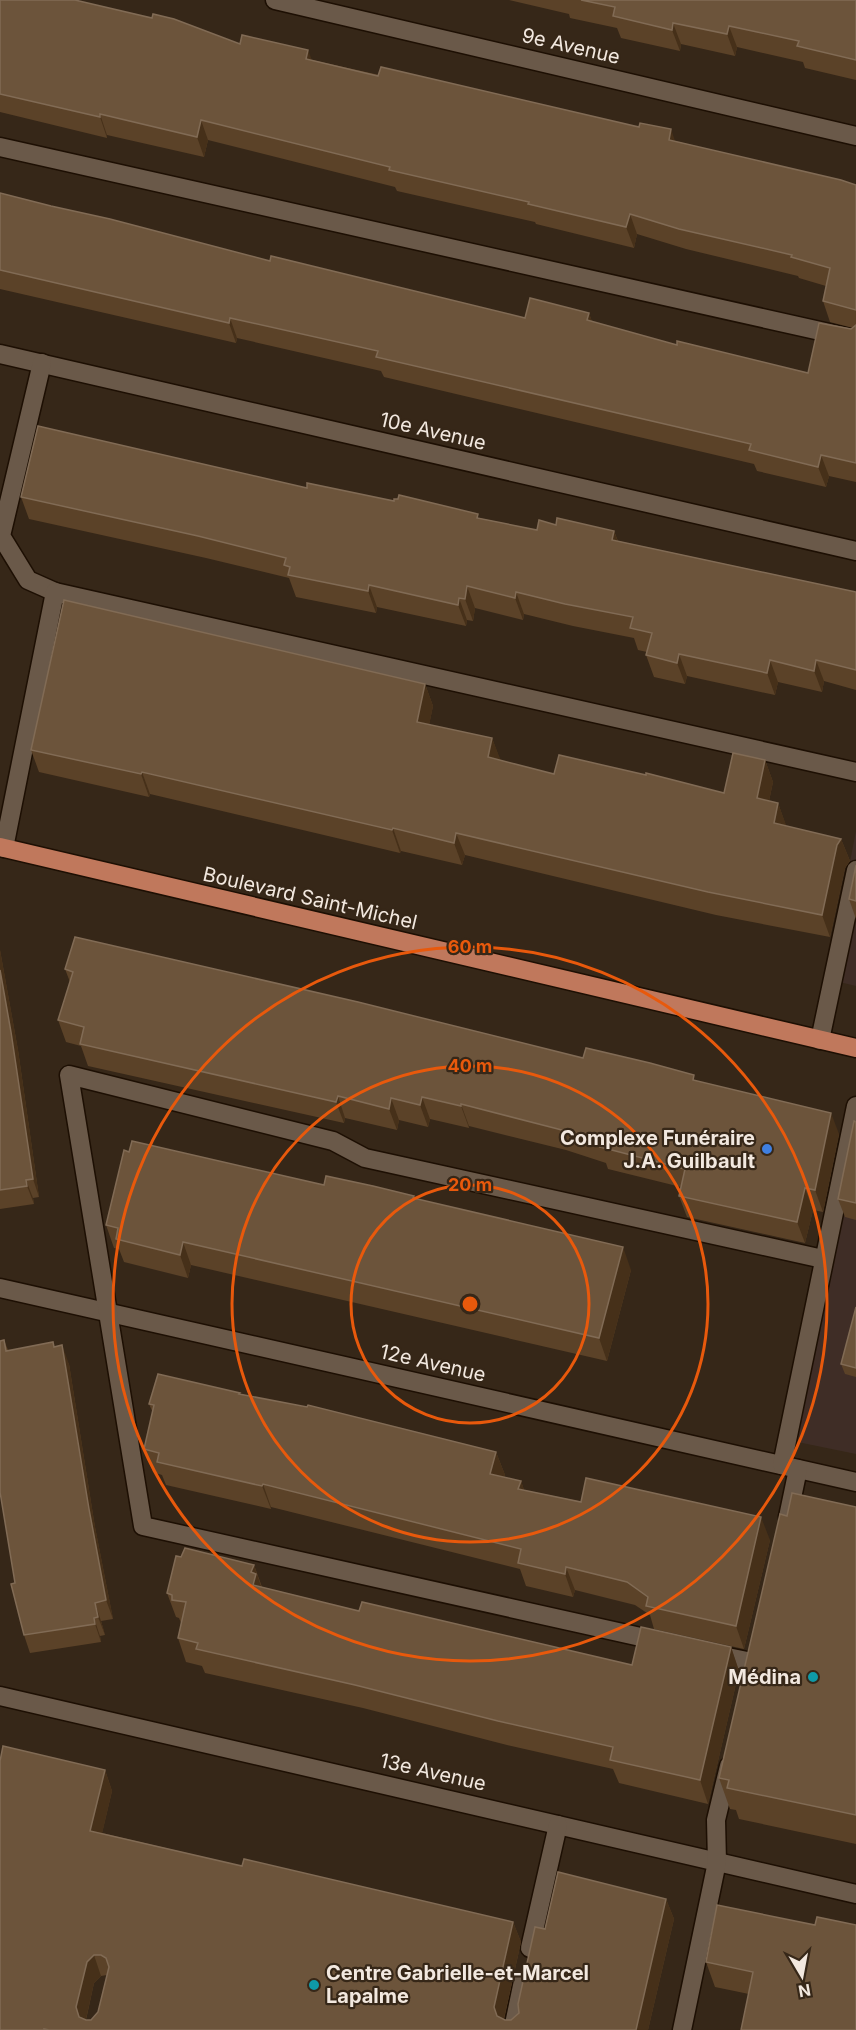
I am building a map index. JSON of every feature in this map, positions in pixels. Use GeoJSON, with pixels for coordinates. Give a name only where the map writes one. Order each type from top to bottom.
{"type":"FeatureCollection","features":[{"type":"Feature","properties":{"kind":"main road","name":"Boulevard Saint-Michel"},"geometry":{"type":"LineString","coordinates":[[2,848],[856,1048]]}},
{"type":"Feature","properties":{"kind":"street","name":"9e Avenue"},"geometry":{"type":"LineString","coordinates":[[275,0],[856,136]]}},
{"type":"Feature","properties":{"kind":"street"},"geometry":{"type":"LineString","coordinates":[[0,147],[856,339]]}},
{"type":"Feature","properties":{"kind":"street","name":"10e Avenue"},"geometry":{"type":"LineString","coordinates":[[0,354],[856,551]]}},
{"type":"Feature","properties":{"kind":"street"},"geometry":{"type":"LineString","coordinates":[[42,363],[1,536],[28,580],[55,592],[856,772]]}},
{"type":"Feature","properties":{"kind":"street"},"geometry":{"type":"LineString","coordinates":[[2,848],[55,592]]}},
{"type":"Feature","properties":{"kind":"street"},"geometry":{"type":"LineString","coordinates":[[820,1040],[856,870]]}},
{"type":"Feature","properties":{"kind":"street"},"geometry":{"type":"LineString","coordinates":[[758,1640],[751,1668],[689,1648],[143,1526],[69,1075],[333,1141],[365,1158],[823,1259]]}},
{"type":"Feature","properties":{"kind":"street"},"geometry":{"type":"LineString","coordinates":[[783,1536],[790,1467],[823,1259],[856,1106]]}},
{"type":"Feature","properties":{"kind":"street","name":"12e Avenue"},"geometry":{"type":"LineString","coordinates":[[0,1288],[856,1482]]}},
{"type":"Feature","properties":{"kind":"street","name":"13e Avenue"},"geometry":{"type":"LineString","coordinates":[[0,1696],[856,1894]]}},
{"type":"Feature","properties":{"kind":"street"},"geometry":{"type":"LineString","coordinates":[[682,2030],[717,1862],[716,1820],[732,1752]]}},
{"type":"Feature","properties":{"kind":"street"},"geometry":{"type":"LineString","coordinates":[[516,2030],[513,2029],[558,1825]]}},
{"type":"Feature","properties":{"kind":"shaded area"},"geometry":{"type":"Polygon","coordinates":[[[856,831],[856,986],[827,979],[856,831]]]}},
{"type":"Feature","properties":{"kind":"shaded area"},"geometry":{"type":"Polygon","coordinates":[[[850,1097],[856,1099],[856,1454],[778,1438],[850,1097]]]}},
{"type":"Feature","properties":{"kind":"building"},"geometry":{"type":"Polygon","coordinates":[[[0,0],[75,0],[152,18],[153,14],[174,19],[240,44],[242,35],[308,50],[306,59],[378,76],[381,67],[639,127],[640,123],[671,129],[669,140],[856,185],[856,310],[823,301],[830,268],[791,257],[792,255],[679,229],[630,214],[626,227],[389,170],[390,167],[201,120],[197,137],[0,94],[0,0]]]}},
{"type":"Feature","properties":{"kind":"building"},"geometry":{"type":"Polygon","coordinates":[[[581,0],[856,0],[856,60],[797,46],[799,41],[729,26],[727,34],[673,23],[672,30],[613,16],[615,7],[581,0]]]}},
{"type":"Feature","properties":{"kind":"building"},"geometry":{"type":"Polygon","coordinates":[[[0,193],[270,261],[271,256],[525,318],[530,298],[589,313],[587,320],[677,345],[677,341],[808,373],[819,323],[851,329],[856,325],[856,463],[821,455],[818,467],[749,450],[751,444],[376,357],[378,351],[230,318],[229,323],[0,270],[0,193]]]}},
{"type":"Feature","properties":{"kind":"building"},"geometry":{"type":"Polygon","coordinates":[[[38,426],[307,488],[307,483],[394,501],[399,495],[478,514],[477,518],[537,530],[539,520],[556,525],[557,518],[614,531],[612,540],[856,592],[856,670],[816,660],[814,671],[770,660],[767,673],[679,654],[677,663],[646,655],[652,633],[630,628],[633,617],[516,592],[515,598],[467,586],[465,599],[459,598],[458,605],[369,585],[368,591],[288,575],[290,567],[284,565],[286,558],[21,497],[38,426]]]}},
{"type":"Feature","properties":{"kind":"building"},"geometry":{"type":"Polygon","coordinates":[[[64,600],[425,684],[417,722],[492,738],[488,757],[554,774],[559,755],[646,775],[646,773],[724,793],[733,753],[765,760],[757,798],[778,803],[774,823],[841,839],[837,845],[822,915],[708,892],[456,833],[454,843],[142,772],[141,774],[31,750],[64,600]]]}},
{"type":"Feature","properties":{"kind":"building"},"geometry":{"type":"Polygon","coordinates":[[[856,865],[856,901],[849,899],[856,865]]]}},
{"type":"Feature","properties":{"kind":"building"},"geometry":{"type":"Polygon","coordinates":[[[75,937],[358,1002],[583,1058],[586,1048],[694,1075],[693,1080],[831,1113],[815,1190],[805,1188],[797,1222],[679,1196],[685,1169],[600,1147],[602,1142],[558,1129],[461,1104],[461,1106],[422,1097],[420,1105],[391,1098],[389,1109],[338,1096],[336,1102],[80,1044],[84,1027],[58,1020],[73,972],[65,969],[75,937]]]}},
{"type":"Feature","properties":{"kind":"building"},"geometry":{"type":"Polygon","coordinates":[[[0,970],[33,1179],[26,1180],[27,1186],[0,1190],[0,970]]]}},
{"type":"Feature","properties":{"kind":"building"},"geometry":{"type":"Polygon","coordinates":[[[854,1121],[856,1122],[856,1203],[838,1199],[854,1121]]]}},
{"type":"Feature","properties":{"kind":"building"},"geometry":{"type":"Polygon","coordinates":[[[132,1141],[324,1185],[326,1176],[373,1186],[414,1196],[413,1198],[623,1247],[599,1338],[183,1242],[180,1255],[116,1239],[118,1228],[106,1225],[124,1150],[129,1152],[132,1141]]]}},
{"type":"Feature","properties":{"kind":"building"},"geometry":{"type":"Polygon","coordinates":[[[856,1307],[856,1368],[841,1364],[856,1307]]]}},
{"type":"Feature","properties":{"kind":"building"},"geometry":{"type":"Polygon","coordinates":[[[4,1340],[6,1351],[53,1342],[54,1347],[62,1345],[106,1600],[95,1603],[98,1617],[94,1618],[95,1624],[24,1635],[11,1584],[15,1583],[0,1492],[0,1341],[4,1340]]]}},
{"type":"Feature","properties":{"kind":"building"},"geometry":{"type":"Polygon","coordinates":[[[158,1374],[239,1394],[307,1407],[308,1405],[496,1452],[490,1474],[521,1481],[518,1489],[581,1502],[586,1478],[761,1517],[736,1626],[646,1606],[648,1597],[627,1582],[566,1567],[565,1574],[518,1563],[521,1549],[263,1484],[262,1486],[157,1462],[159,1453],[144,1449],[154,1405],[149,1404],[158,1374]]]}},
{"type":"Feature","properties":{"kind":"building","name":"Médina"},"geometry":{"type":"Polygon","coordinates":[[[792,1493],[856,1507],[856,1815],[727,1788],[729,1780],[719,1778],[780,1514],[787,1516],[792,1493]]]}},
{"type":"Feature","properties":{"kind":"building"},"geometry":{"type":"Polygon","coordinates":[[[185,1548],[254,1565],[251,1572],[256,1574],[253,1585],[359,1611],[362,1602],[632,1665],[641,1627],[731,1647],[700,1780],[610,1760],[613,1747],[196,1649],[198,1643],[178,1638],[186,1602],[172,1600],[172,1595],[167,1593],[176,1556],[181,1557],[185,1548]]]}},
{"type":"Feature","properties":{"kind":"building"},"geometry":{"type":"Polygon","coordinates":[[[3,1746],[105,1770],[90,1831],[242,1866],[244,1859],[513,1922],[494,2007],[497,2016],[505,2020],[511,2020],[519,2013],[518,2004],[535,1927],[545,1929],[558,1872],[666,1899],[636,2030],[0,2030],[0,1761],[3,1746]],[[94,1955],[87,1962],[76,2007],[79,2017],[86,2020],[91,2020],[98,2012],[109,1967],[106,1958],[94,1955]]]}},
{"type":"Feature","properties":{"kind":"building"},"geometry":{"type":"Polygon","coordinates":[[[717,1905],[815,1925],[817,1917],[856,1925],[856,2030],[741,2030],[753,1972],[706,1962],[717,1905]]]}},
{"type":"Feature","properties":{"kind":"place","name":"Complexe Funéraire J.A. Guilbault"},"geometry":{"type":"Point","coordinates":[767,1149]}},
{"type":"Feature","properties":{"kind":"place","name":"Médina"},"geometry":{"type":"Point","coordinates":[813,1677]}},
{"type":"Feature","properties":{"kind":"place","name":"Centre Gabrielle-et-Marcel Lapalme"},"geometry":{"type":"Point","coordinates":[314,1985]}}]}
